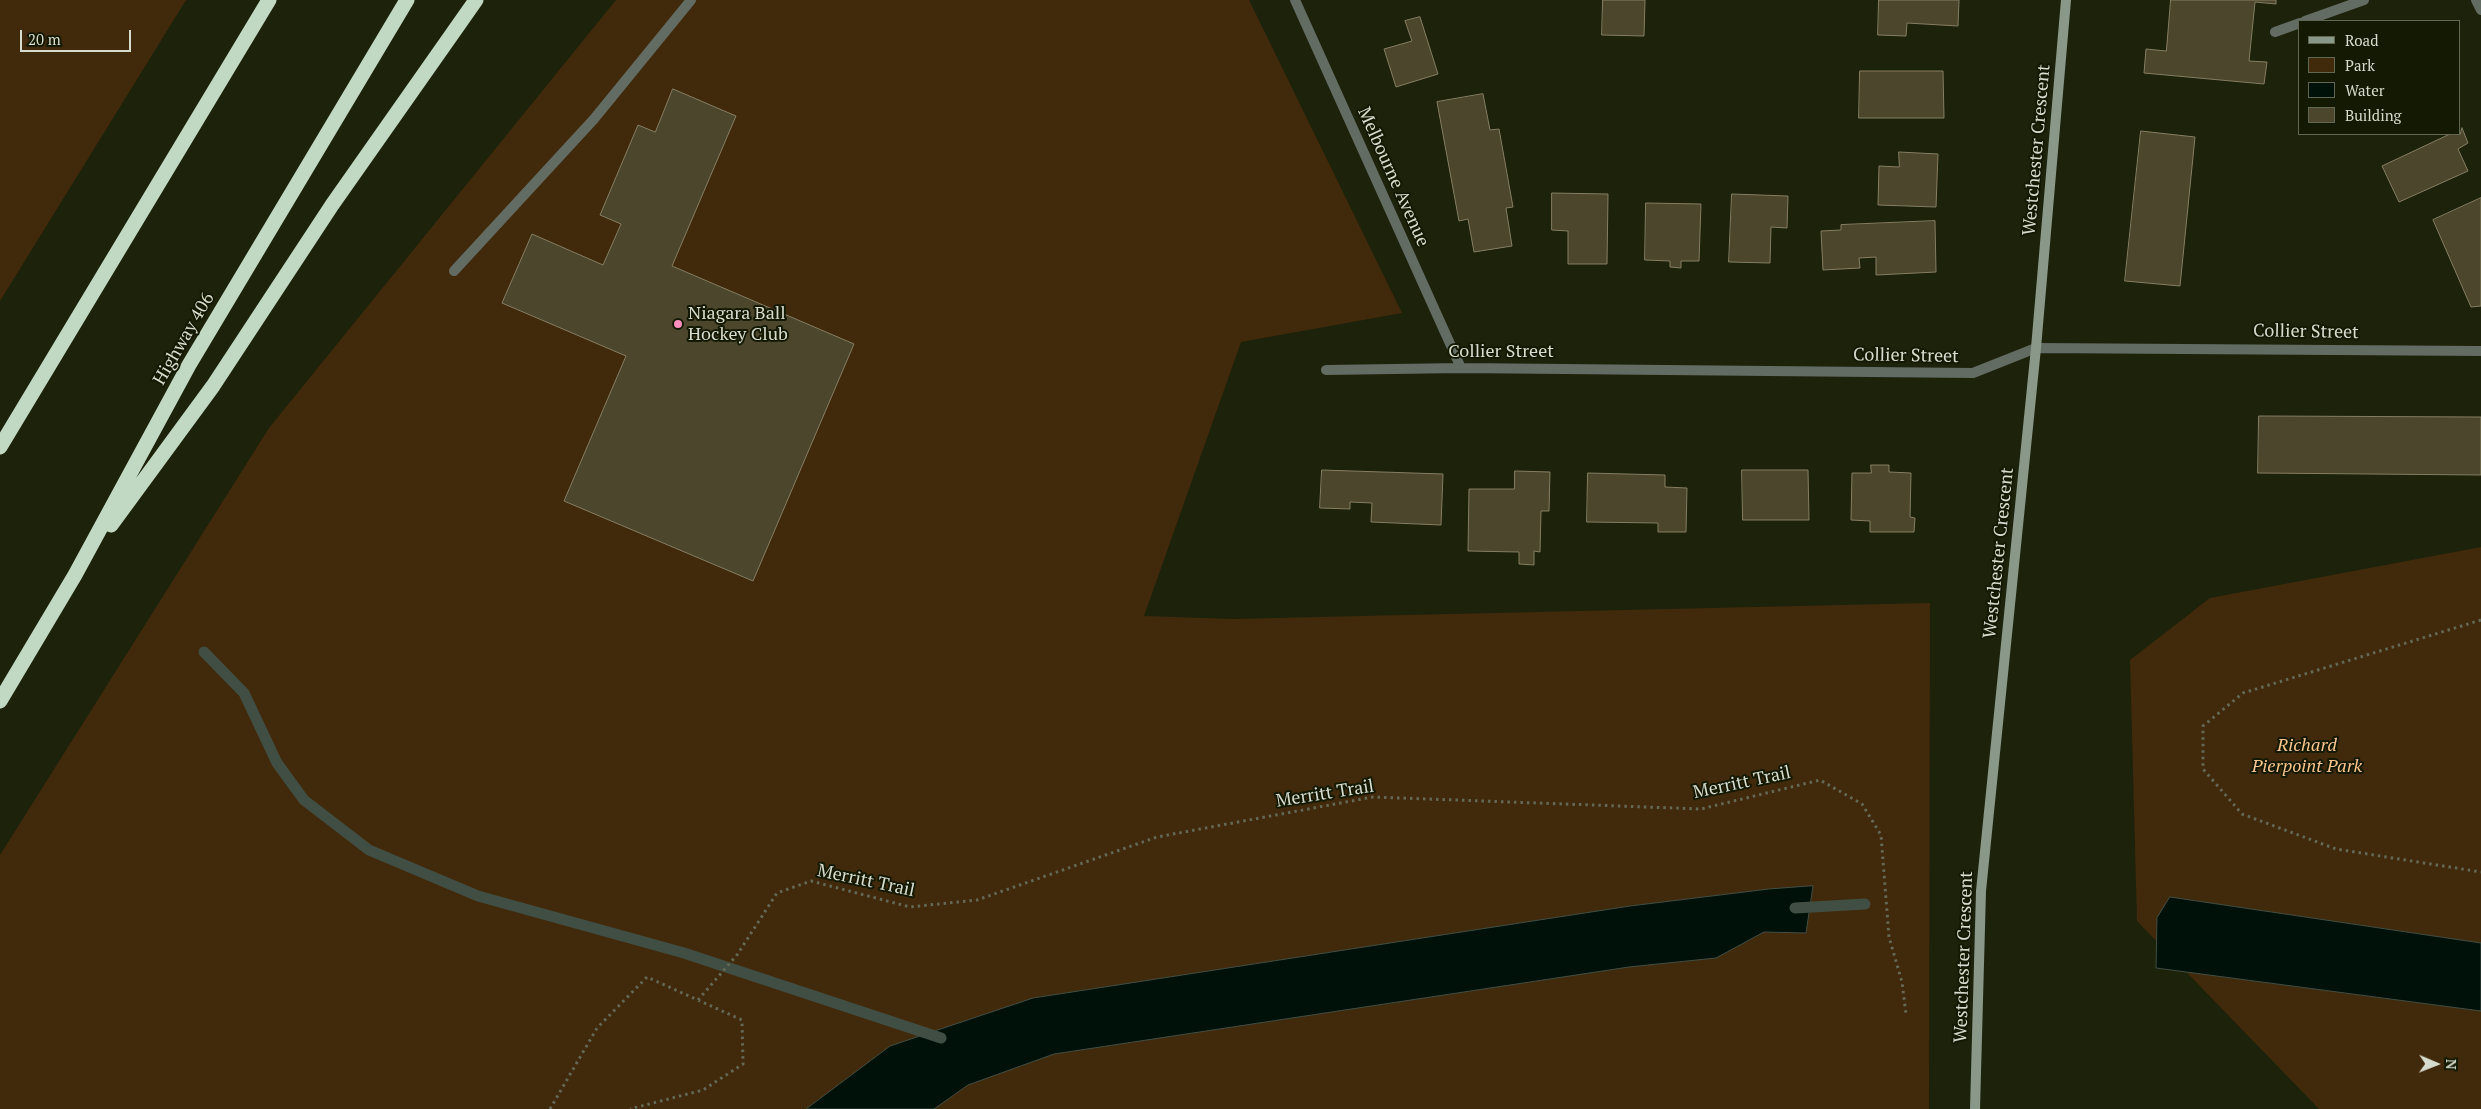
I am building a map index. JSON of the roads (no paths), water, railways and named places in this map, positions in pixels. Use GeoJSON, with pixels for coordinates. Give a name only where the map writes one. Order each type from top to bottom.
{"type":"FeatureCollection","features":[{"type":"Feature","properties":{"kind":"highway"},"geometry":{"type":"LineString","coordinates":[[0,447],[269,0]]}},
{"type":"Feature","properties":{"kind":"highway","name":"Highway 406"},"geometry":{"type":"LineString","coordinates":[[0,701],[75,575],[189,365],[407,0]]}},
{"type":"Feature","properties":{"kind":"highway"},"geometry":{"type":"LineString","coordinates":[[75,575],[212,386],[332,205],[476,0]]}},
{"type":"Feature","properties":{"kind":"main road","name":"Westchester Crescent"},"geometry":{"type":"LineString","coordinates":[[1975,1109],[1981,891],[2036,348],[2066,0]]}},
{"type":"Feature","properties":{"kind":"street"},"geometry":{"type":"LineString","coordinates":[[454,271],[594,119],[691,0]]}},
{"type":"Feature","properties":{"kind":"street","name":"Melbourne Avenue"},"geometry":{"type":"LineString","coordinates":[[1295,0],[1461,368]]}},
{"type":"Feature","properties":{"kind":"street"},"geometry":{"type":"LineString","coordinates":[[2308,20],[2364,0]]}},
{"type":"Feature","properties":{"kind":"street"},"geometry":{"type":"LineString","coordinates":[[2476,0],[2481,10]]}},
{"type":"Feature","properties":{"kind":"street"},"geometry":{"type":"LineString","coordinates":[[2275,32],[2298,24]]}},
{"type":"Feature","properties":{"kind":"street","name":"Collier Street"},"geometry":{"type":"LineString","coordinates":[[1326,370],[1461,368],[1973,373],[2036,348],[2481,351]]}},
{"type":"Feature","properties":{"kind":"water"},"geometry":{"type":"Polygon","coordinates":[[[1813,886],[1806,933],[1764,932],[1716,958],[1629,967],[1054,1054],[968,1085],[934,1109],[806,1109],[890,1046],[1033,998],[1630,906],[1769,889],[1813,886]]]}},
{"type":"Feature","properties":{"kind":"water"},"geometry":{"type":"Polygon","coordinates":[[[2170,897],[2481,943],[2481,1011],[2156,968],[2157,918],[2170,897]]]}},
{"type":"Feature","properties":{"kind":"waterway"},"geometry":{"type":"LineString","coordinates":[[204,652],[244,693],[277,763],[304,800],[369,850],[478,896],[684,953],[941,1038]]}},
{"type":"Feature","properties":{"kind":"waterway"},"geometry":{"type":"LineString","coordinates":[[1795,908],[1865,904]]}},
{"type":"Feature","properties":{"kind":"place","name":"Niagara Ball Hockey Club"},"geometry":{"type":"Point","coordinates":[678,324]}},
{"type":"Feature","properties":{"kind":"park label","name":"Richard Pierpoint Park"},"geometry":{"type":"Point","coordinates":[2307,756]}}]}
